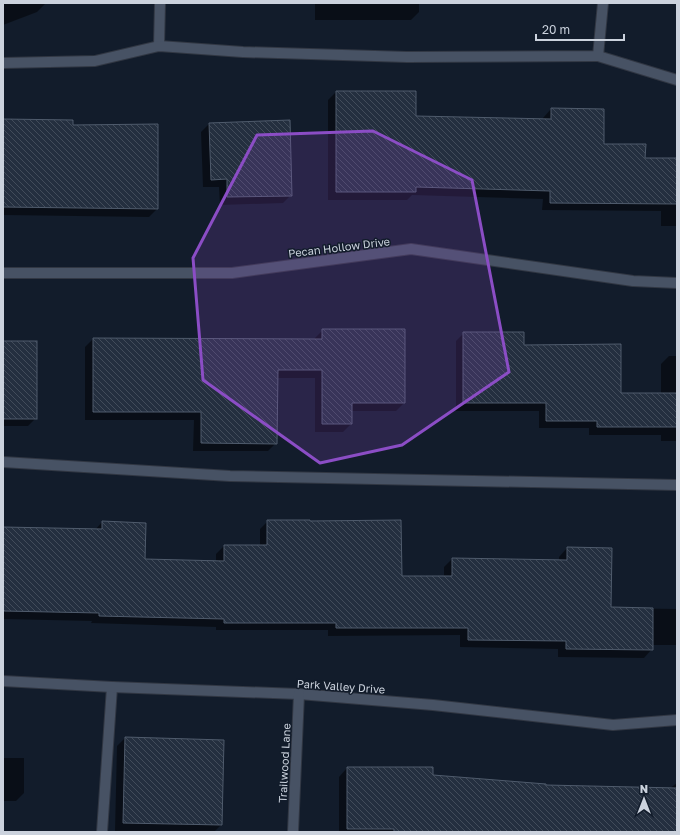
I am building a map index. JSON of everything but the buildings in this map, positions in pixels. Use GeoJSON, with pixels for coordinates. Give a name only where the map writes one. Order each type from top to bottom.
{"type":"FeatureCollection","features":[{"type":"Feature","properties":{"kind":"street"},"geometry":{"type":"LineString","coordinates":[[159,46],[160,3]]}},
{"type":"Feature","properties":{"kind":"street"},"geometry":{"type":"LineString","coordinates":[[598,56],[603,3]]}},
{"type":"Feature","properties":{"kind":"street"},"geometry":{"type":"LineString","coordinates":[[3,63],[95,61],[159,46],[243,52],[407,57],[598,56],[677,80]]}},
{"type":"Feature","properties":{"kind":"street","name":"Pecan Hollow Drive"},"geometry":{"type":"LineString","coordinates":[[3,273],[232,273],[411,249],[633,281],[677,283]]}},
{"type":"Feature","properties":{"kind":"street"},"geometry":{"type":"LineString","coordinates":[[3,462],[230,476],[677,485]]}},
{"type":"Feature","properties":{"kind":"street","name":"Park Valley Drive"},"geometry":{"type":"LineString","coordinates":[[3,681],[112,688],[299,694],[433,704],[613,724],[677,720]]}},
{"type":"Feature","properties":{"kind":"street"},"geometry":{"type":"LineString","coordinates":[[102,832],[112,688]]}},
{"type":"Feature","properties":{"kind":"street","name":"Trailwood Lane"},"geometry":{"type":"LineString","coordinates":[[292,832],[299,694]]}},
{"type":"Feature","properties":{"kind":"highlighted area"},"geometry":{"type":"Polygon","coordinates":[[[373,131],[472,180],[509,372],[402,445],[320,463],[203,380],[193,258],[257,135],[373,131]]]}}]}
